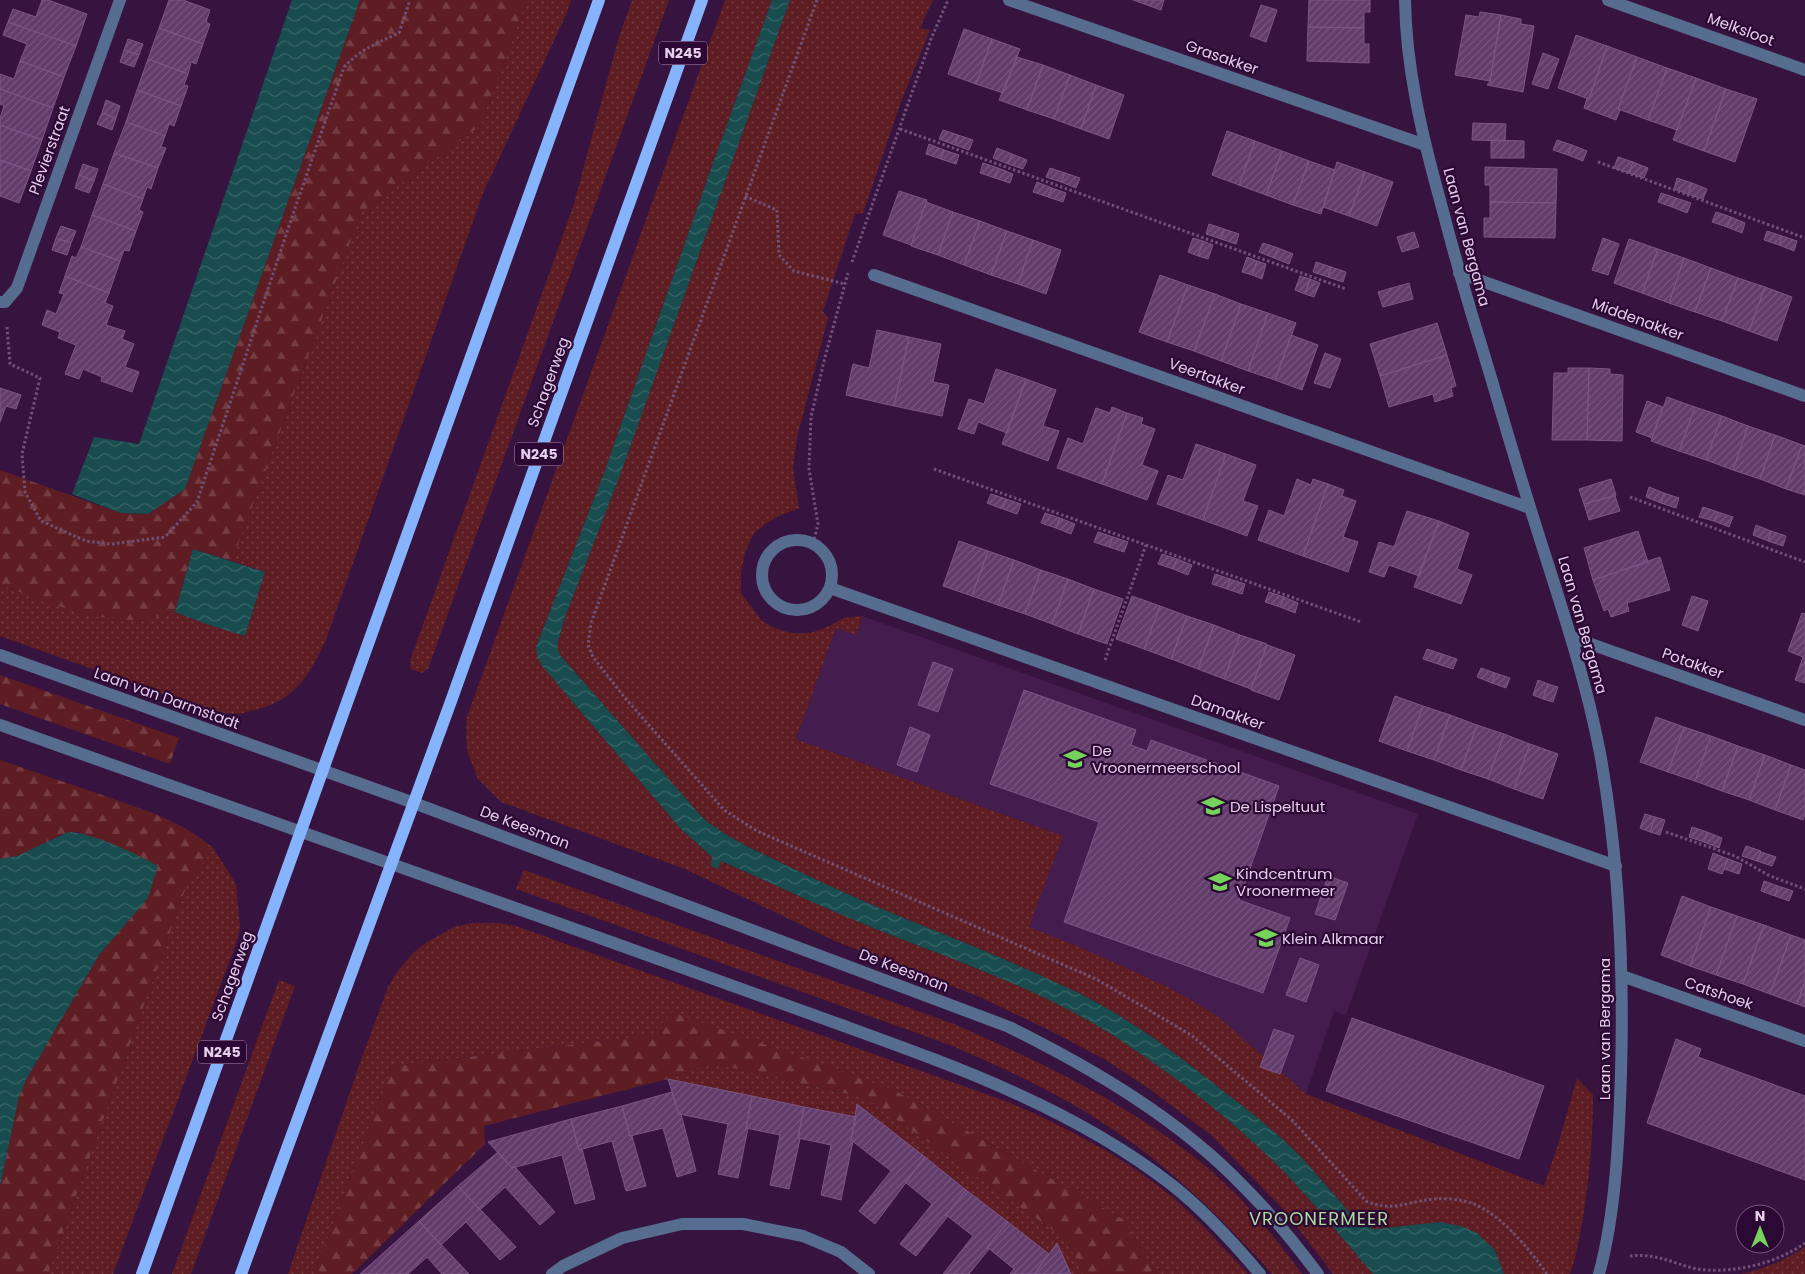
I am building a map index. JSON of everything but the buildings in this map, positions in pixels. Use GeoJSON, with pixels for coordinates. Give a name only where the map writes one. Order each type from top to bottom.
{"type":"FeatureCollection","features":[{"type":"Feature","properties":{"kind":"main road","name":"Schagerweg"},"geometry":{"type":"LineString","coordinates":[[142,1274],[600,0]]}},
{"type":"Feature","properties":{"kind":"main road","name":"Schagerweg"},"geometry":{"type":"LineString","coordinates":[[241,1274],[414,803],[702,0]]}},
{"type":"Feature","properties":{"kind":"street","name":"Grasakker"},"geometry":{"type":"LineString","coordinates":[[1009,0],[1425,145]]}},
{"type":"Feature","properties":{"kind":"street","name":"Laan van Bergama"},"geometry":{"type":"LineString","coordinates":[[1406,0],[1412,70],[1425,145],[1459,273],[1571,637],[1600,753],[1616,866],[1622,976],[1620,1104],[1611,1215],[1599,1274]]}},
{"type":"Feature","properties":{"kind":"street","name":"Melksloot"},"geometry":{"type":"LineString","coordinates":[[1608,0],[1805,70]]}},
{"type":"Feature","properties":{"kind":"street","name":"Plevierstraat"},"geometry":{"type":"LineString","coordinates":[[3,302],[17,288],[120,1]]}},
{"type":"Feature","properties":{"kind":"street","name":"Middenakker"},"geometry":{"type":"LineString","coordinates":[[1459,273],[1805,396]]}},
{"type":"Feature","properties":{"kind":"street","name":"Veertakker"},"geometry":{"type":"LineString","coordinates":[[874,275],[1530,508]]}},
{"type":"Feature","properties":{"kind":"street"},"geometry":{"type":"LineString","coordinates":[[802,540],[813,544],[822,550],[832,568],[830,588],[824,598],[815,606],[803,610],[791,610],[780,606],[768,593],[762,576],[764,564],[778,545],[789,541],[802,540]]}},
{"type":"Feature","properties":{"kind":"street","name":"Damakker"},"geometry":{"type":"LineString","coordinates":[[830,588],[1616,866]]}},
{"type":"Feature","properties":{"kind":"street","name":"Potakker"},"geometry":{"type":"LineString","coordinates":[[1571,637],[1805,720]]}},
{"type":"Feature","properties":{"kind":"street","name":"Laan van Darmstadt"},"geometry":{"type":"LineString","coordinates":[[0,656],[323,770]]}},
{"type":"Feature","properties":{"kind":"street"},"geometry":{"type":"LineString","coordinates":[[0,725],[392,863],[900,1046],[1027,1098],[1096,1134],[1157,1174],[1192,1202],[1216,1225],[1260,1274]]}},
{"type":"Feature","properties":{"kind":"street"},"geometry":{"type":"LineString","coordinates":[[323,770],[414,803]]}},
{"type":"Feature","properties":{"kind":"street","name":"De Keesman"},"geometry":{"type":"LineString","coordinates":[[414,803],[1009,1027],[1066,1056],[1113,1084],[1182,1131],[1219,1163],[1244,1186],[1293,1241],[1318,1274]]}},
{"type":"Feature","properties":{"kind":"street","name":"Catshoek"},"geometry":{"type":"LineString","coordinates":[[1622,976],[1805,1041]]}},
{"type":"Feature","properties":{"kind":"street"},"geometry":{"type":"LineString","coordinates":[[552,1274],[563,1266],[622,1238],[682,1224],[743,1224],[803,1236],[841,1252],[869,1274]]}},
{"type":"Feature","properties":{"kind":"path"},"geometry":{"type":"LineString","coordinates":[[3,302],[10,364],[40,378],[22,454],[25,492],[42,521],[86,541],[112,544],[165,537],[197,502],[344,67],[355,55],[369,46],[399,33],[410,0]]}},
{"type":"Feature","properties":{"kind":"path"},"geometry":{"type":"LineString","coordinates":[[817,0],[591,622],[588,645],[593,657],[625,698],[724,810],[743,824],[1098,980],[1192,1035],[1293,1121],[1366,1201],[1378,1206],[1390,1206],[1433,1199],[1465,1201],[1492,1214],[1513,1232],[1547,1274]]}},
{"type":"Feature","properties":{"kind":"path"},"geometry":{"type":"LineString","coordinates":[[900,128],[1346,289]]}},
{"type":"Feature","properties":{"kind":"path"},"geometry":{"type":"LineString","coordinates":[[1598,162],[1805,238]]}},
{"type":"Feature","properties":{"kind":"path"},"geometry":{"type":"LineString","coordinates":[[745,196],[777,210],[779,255],[794,271],[845,284]]}},
{"type":"Feature","properties":{"kind":"path"},"geometry":{"type":"LineString","coordinates":[[934,469],[1361,622]]}},
{"type":"Feature","properties":{"kind":"path"},"geometry":{"type":"LineString","coordinates":[[1630,497],[1805,562]]}},
{"type":"Feature","properties":{"kind":"path"},"geometry":{"type":"LineString","coordinates":[[1097,683],[1146,545]]}},
{"type":"Feature","properties":{"kind":"path"},"geometry":{"type":"LineString","coordinates":[[1666,832],[1735,856],[1770,876],[1805,889]]}},
{"type":"Feature","properties":{"kind":"path"},"geometry":{"type":"LineString","coordinates":[[1603,1259],[1643,1254],[1655,1256],[1705,1273],[1723,1272],[1755,1267],[1786,1254],[1805,1243]]}},
{"type":"Feature","properties":{"kind":"shaded area","name":"Kindcentrum Vroonermeer"},"geometry":{"type":"Polygon","coordinates":[[[862,616],[1418,814],[1346,1015],[1334,1011],[1306,1094],[1260,1053],[1193,1001],[1168,987],[1082,948],[1028,927],[1063,836],[796,739],[836,628],[856,635],[862,616]]]}},
{"type":"Feature","properties":{"kind":"green space"},"geometry":{"type":"Polygon","coordinates":[[[360,0],[527,0],[480,126],[361,213],[232,561],[193,549],[175,612],[145,619],[127,620],[90,615],[0,585],[0,470],[120,513],[148,514],[185,489],[360,0]]]}},
{"type":"Feature","properties":{"kind":"green space"},"geometry":{"type":"Polygon","coordinates":[[[527,0],[571,0],[565,17],[483,193],[326,640],[314,664],[300,684],[291,693],[269,706],[238,714],[210,710],[0,636],[0,585],[80,613],[117,619],[144,619],[175,612],[245,636],[265,572],[232,561],[361,213],[480,126],[527,0]]]}},
{"type":"Feature","properties":{"kind":"green space"},"geometry":{"type":"Polygon","coordinates":[[[632,0],[669,0],[428,669],[422,673],[411,669],[410,661],[573,207],[618,40],[632,0]]]}},
{"type":"Feature","properties":{"kind":"green space"},"geometry":{"type":"Polygon","coordinates":[[[725,0],[772,0],[604,473],[536,647],[559,686],[680,828],[712,857],[718,869],[720,861],[882,932],[990,974],[1060,1005],[1126,1043],[1173,1076],[1261,1149],[1301,1190],[1373,1274],[1333,1274],[1285,1211],[1211,1135],[1148,1088],[1104,1059],[980,997],[835,941],[685,869],[501,802],[478,779],[468,753],[466,737],[467,717],[725,0]]]}},
{"type":"Feature","properties":{"kind":"green space"},"geometry":{"type":"Polygon","coordinates":[[[790,0],[933,0],[920,28],[930,30],[901,102],[863,213],[855,214],[823,311],[828,318],[797,438],[793,468],[799,508],[777,517],[754,533],[745,553],[741,573],[741,593],[762,621],[775,628],[791,633],[810,633],[844,618],[862,616],[856,635],[836,628],[796,739],[1063,836],[1029,927],[1082,948],[1168,987],[1193,1001],[1220,1018],[1306,1094],[1544,1186],[1577,1078],[1593,1095],[1592,1129],[1584,1212],[1577,1252],[1570,1274],[1504,1274],[1495,1250],[1423,1224],[1375,1229],[1359,1223],[1306,1163],[1280,1137],[1183,1059],[1108,1009],[1034,972],[828,885],[746,846],[724,833],[702,817],[560,655],[557,647],[565,617],[619,478],[790,0]]]}},
{"type":"Feature","properties":{"kind":"green space"},"geometry":{"type":"Polygon","coordinates":[[[0,675],[179,738],[170,764],[0,704],[0,675]]]}},
{"type":"Feature","properties":{"kind":"green space"},"geometry":{"type":"Polygon","coordinates":[[[0,760],[162,817],[202,839],[214,849],[189,879],[48,1274],[0,1274],[0,1186],[19,1097],[26,1080],[99,955],[148,898],[79,832],[59,836],[21,855],[0,859],[0,760]]]}},
{"type":"Feature","properties":{"kind":"green space"},"geometry":{"type":"Polygon","coordinates":[[[214,849],[236,884],[240,927],[237,941],[113,1274],[48,1274],[189,879],[214,849]]]}},
{"type":"Feature","properties":{"kind":"green space"},"geometry":{"type":"Polygon","coordinates":[[[524,870],[954,1024],[1015,1051],[1075,1081],[1162,1133],[1205,1166],[1250,1209],[1302,1274],[1272,1274],[1206,1205],[1149,1155],[1098,1120],[1036,1085],[950,1045],[516,889],[524,870]]]}},
{"type":"Feature","properties":{"kind":"green space"},"geometry":{"type":"Polygon","coordinates":[[[472,923],[499,923],[516,926],[1008,1102],[1028,1111],[1106,1151],[1161,1188],[1195,1218],[1248,1274],[1156,1274],[1123,1219],[894,1090],[651,1035],[393,1066],[314,1274],[288,1274],[362,1057],[388,987],[397,972],[413,953],[427,942],[454,927],[472,923]]]}},
{"type":"Feature","properties":{"kind":"green space"},"geometry":{"type":"Polygon","coordinates":[[[279,980],[295,986],[191,1274],[172,1274],[279,980]]]}},
{"type":"Feature","properties":{"kind":"green space"},"geometry":{"type":"Polygon","coordinates":[[[672,1012],[894,1090],[1123,1219],[1156,1274],[1083,1274],[1067,1240],[866,1098],[710,1063],[668,1079],[484,1126],[485,1144],[352,1274],[314,1274],[393,1066],[651,1035],[672,1012]]]}},
{"type":"Feature","properties":{"kind":"green space"},"geometry":{"type":"Polygon","coordinates":[[[710,1063],[866,1098],[1067,1240],[1083,1274],[1071,1274],[1057,1244],[1048,1254],[858,1104],[854,1117],[668,1079],[710,1063]]]}},
{"type":"Feature","properties":{"kind":"green space"},"geometry":{"type":"Polygon","coordinates":[[[1805,1247],[1805,1274],[1741,1274],[1774,1264],[1805,1247]]]}},
{"type":"Feature","properties":{"kind":"water"},"geometry":{"type":"Polygon","coordinates":[[[292,0],[360,0],[185,489],[148,514],[120,513],[72,494],[94,437],[139,444],[292,0]]]}},
{"type":"Feature","properties":{"kind":"water"},"geometry":{"type":"Polygon","coordinates":[[[772,0],[790,0],[619,478],[565,617],[557,646],[560,655],[702,817],[724,833],[746,846],[828,885],[1034,972],[1108,1009],[1183,1059],[1271,1129],[1306,1163],[1359,1223],[1375,1229],[1440,1222],[1461,1226],[1477,1233],[1495,1250],[1504,1274],[1373,1274],[1301,1190],[1261,1149],[1196,1094],[1126,1044],[1060,1005],[1025,989],[882,932],[721,861],[718,869],[711,866],[712,857],[680,828],[542,666],[537,656],[536,647],[604,473],[772,0]]]}},
{"type":"Feature","properties":{"kind":"water"},"geometry":{"type":"Polygon","coordinates":[[[193,549],[265,572],[245,636],[175,612],[193,549]]]}},
{"type":"Feature","properties":{"kind":"water"},"geometry":{"type":"Polygon","coordinates":[[[68,832],[101,840],[127,850],[158,866],[148,898],[99,955],[26,1080],[19,1097],[0,1186],[0,859],[17,856],[68,832]]]}},
{"type":"Feature","properties":{"kind":"place","name":"De Vroonermeerschool"},"geometry":{"type":"Point","coordinates":[1075,759]}},
{"type":"Feature","properties":{"kind":"place","name":"De Lispeltuut"},"geometry":{"type":"Point","coordinates":[1213,806]}},
{"type":"Feature","properties":{"kind":"place","name":"Kindcentrum Vroonermeer"},"geometry":{"type":"Point","coordinates":[1220,882]}},
{"type":"Feature","properties":{"kind":"place","name":"Klein Alkmaar"},"geometry":{"type":"Point","coordinates":[1266,938]}},
{"type":"Feature","properties":{"kind":"district","name":"VROONERMEER"},"geometry":{"type":"Point","coordinates":[1319,1218]}}]}
